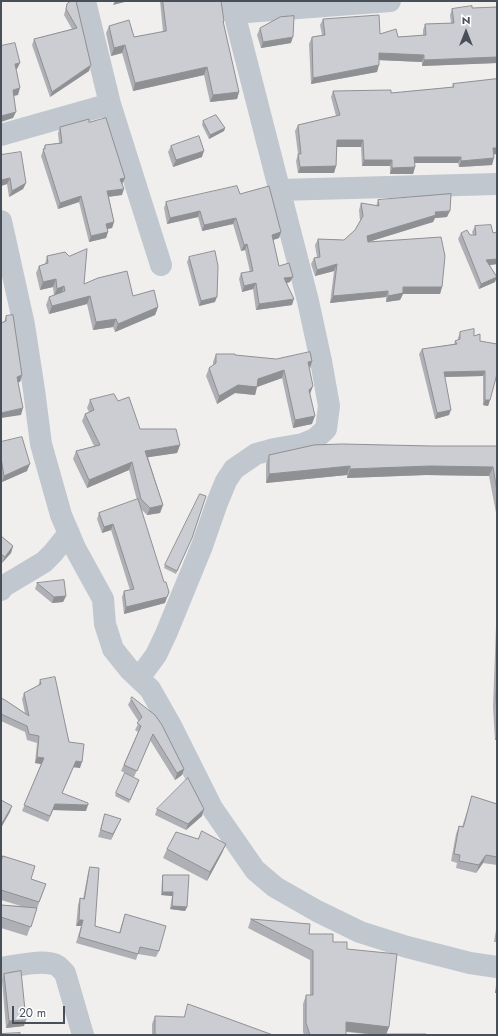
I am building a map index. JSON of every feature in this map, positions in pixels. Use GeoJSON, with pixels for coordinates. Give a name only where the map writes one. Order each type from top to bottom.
{"type":"FeatureCollection","features":[{"type":"Feature","properties":{"kind":"street"},"geometry":{"type":"LineString","coordinates":[[85,1],[110,104],[161,265]]}},
{"type":"Feature","properties":{"kind":"street"},"geometry":{"type":"LineString","coordinates":[[139,678],[156,655],[166,634],[202,546],[226,481],[234,469],[256,454],[315,440],[326,429],[328,406],[321,361],[308,301],[233,7],[376,2]]}},
{"type":"Feature","properties":{"kind":"street"},"geometry":{"type":"LineString","coordinates":[[1,136],[110,104]]}},
{"type":"Feature","properties":{"kind":"street"},"geometry":{"type":"LineString","coordinates":[[279,190],[497,184]]}},
{"type":"Feature","properties":{"kind":"street"},"geometry":{"type":"LineString","coordinates":[[1,221],[24,325],[41,444],[48,464],[61,515],[72,540],[103,600],[105,624],[113,649],[150,689],[171,726],[212,808],[255,870],[275,887],[317,911],[360,932],[407,947],[470,963],[497,967]]}},
{"type":"Feature","properties":{"kind":"street"},"geometry":{"type":"LineString","coordinates":[[1,590],[4,586],[44,562],[53,553],[72,540]]}},
{"type":"Feature","properties":{"kind":"street"},"geometry":{"type":"LineString","coordinates":[[1,968],[37,963],[49,963],[58,966],[65,973],[83,1035]]}},
{"type":"Feature","properties":{"kind":"building"},"geometry":{"type":"Polygon","coordinates":[[[71,1],[76,1],[91,65],[52,92],[34,39],[77,28],[66,9],[67,4],[71,1]]]}},
{"type":"Feature","properties":{"kind":"building"},"geometry":{"type":"Polygon","coordinates":[[[163,1],[221,1],[223,21],[239,92],[213,95],[207,67],[135,83],[125,45],[114,48],[109,26],[129,20],[134,37],[166,31],[163,1]]]}},
{"type":"Feature","properties":{"kind":"building"},"geometry":{"type":"Polygon","coordinates":[[[472,6],[472,8],[497,7],[497,57],[424,60],[424,55],[379,53],[379,65],[313,78],[312,37],[325,35],[323,19],[379,15],[380,34],[396,29],[398,37],[426,35],[425,24],[454,23],[452,9],[472,6]]]}},
{"type":"Feature","properties":{"kind":"building"},"geometry":{"type":"Polygon","coordinates":[[[294,16],[293,37],[263,42],[260,28],[280,17],[294,16]]]}},
{"type":"Feature","properties":{"kind":"building"},"geometry":{"type":"Polygon","coordinates":[[[15,43],[20,63],[15,64],[20,88],[13,90],[16,112],[1,116],[1,46],[15,43]]]}},
{"type":"Feature","properties":{"kind":"building"},"geometry":{"type":"Polygon","coordinates":[[[497,79],[497,148],[493,148],[494,158],[461,161],[461,157],[414,157],[415,167],[392,168],[392,160],[364,160],[363,140],[337,140],[336,166],[300,167],[298,154],[301,154],[298,125],[340,115],[333,91],[391,90],[391,93],[454,87],[453,84],[497,79]]]}},
{"type":"Feature","properties":{"kind":"building"},"geometry":{"type":"Polygon","coordinates":[[[216,115],[225,128],[210,135],[203,121],[216,115]]]}},
{"type":"Feature","properties":{"kind":"building"},"geometry":{"type":"Polygon","coordinates":[[[106,118],[125,178],[120,179],[124,189],[107,191],[114,222],[106,224],[108,232],[91,236],[81,196],[60,203],[43,149],[45,149],[45,145],[62,143],[60,127],[89,119],[89,122],[106,118]]]}},
{"type":"Feature","properties":{"kind":"building"},"geometry":{"type":"Polygon","coordinates":[[[199,136],[204,151],[176,160],[171,146],[199,136]]]}},
{"type":"Feature","properties":{"kind":"building"},"geometry":{"type":"Polygon","coordinates":[[[21,152],[26,183],[12,191],[10,178],[1,180],[1,155],[21,152]]]}},
{"type":"Feature","properties":{"kind":"building"},"geometry":{"type":"Polygon","coordinates":[[[237,186],[240,194],[269,186],[281,232],[272,235],[279,266],[289,263],[293,277],[284,278],[294,299],[259,304],[256,283],[244,286],[241,273],[253,271],[247,244],[244,245],[236,218],[204,225],[200,211],[170,218],[166,202],[237,186]]]}},
{"type":"Feature","properties":{"kind":"building"},"geometry":{"type":"Polygon","coordinates":[[[451,194],[450,211],[435,212],[436,215],[367,236],[368,242],[441,237],[445,256],[442,287],[403,287],[403,293],[388,296],[388,291],[333,296],[337,264],[317,270],[314,258],[320,257],[318,239],[344,240],[355,230],[363,216],[361,203],[379,206],[378,200],[451,194]]]}},
{"type":"Feature","properties":{"kind":"building"},"geometry":{"type":"Polygon","coordinates":[[[491,225],[493,233],[497,232],[497,259],[486,260],[497,277],[481,284],[461,233],[467,230],[470,235],[476,235],[475,226],[491,225]]]}},
{"type":"Feature","properties":{"kind":"building"},"geometry":{"type":"Polygon","coordinates":[[[87,249],[84,284],[98,278],[127,271],[133,296],[154,290],[158,307],[118,324],[116,319],[96,322],[90,296],[52,306],[49,297],[65,291],[64,286],[57,289],[56,279],[43,282],[39,266],[48,263],[47,256],[65,252],[69,256],[87,249]]]}},
{"type":"Feature","properties":{"kind":"building"},"geometry":{"type":"Polygon","coordinates":[[[215,251],[218,266],[217,297],[201,301],[189,257],[215,251]]]}},
{"type":"Feature","properties":{"kind":"building"},"geometry":{"type":"Polygon","coordinates":[[[13,315],[22,375],[17,377],[23,408],[1,413],[1,323],[6,321],[6,316],[13,315]]]}},
{"type":"Feature","properties":{"kind":"building"},"geometry":{"type":"Polygon","coordinates":[[[474,329],[474,336],[480,334],[480,341],[497,344],[497,374],[490,400],[485,400],[485,371],[444,372],[451,410],[437,413],[422,349],[457,344],[455,341],[460,339],[460,332],[474,329]]]}},
{"type":"Feature","properties":{"kind":"building"},"geometry":{"type":"Polygon","coordinates":[[[310,352],[312,361],[308,362],[313,386],[309,390],[315,416],[295,420],[284,370],[258,379],[257,387],[238,385],[219,396],[209,368],[216,363],[216,354],[235,354],[276,359],[310,352]]]}},
{"type":"Feature","properties":{"kind":"building"},"geometry":{"type":"Polygon","coordinates":[[[114,394],[118,401],[129,397],[140,429],[176,429],[180,445],[145,451],[163,505],[150,508],[141,499],[132,462],[89,480],[76,451],[100,445],[85,414],[94,410],[90,400],[114,394]]]}},
{"type":"Feature","properties":{"kind":"building"},"geometry":{"type":"Polygon","coordinates":[[[22,437],[30,464],[4,476],[1,458],[1,442],[22,437]]]}},
{"type":"Feature","properties":{"kind":"building"},"geometry":{"type":"Polygon","coordinates":[[[314,445],[497,446],[497,491],[493,467],[430,466],[350,469],[350,466],[269,474],[269,455],[314,445]]]}},
{"type":"Feature","properties":{"kind":"building"},"geometry":{"type":"Polygon","coordinates":[[[200,494],[206,496],[192,538],[177,571],[165,565],[200,494]]]}},
{"type":"Feature","properties":{"kind":"building"},"geometry":{"type":"Polygon","coordinates":[[[138,499],[164,582],[166,582],[169,592],[167,597],[126,607],[124,591],[134,589],[113,524],[104,527],[99,513],[138,499]]]}},
{"type":"Feature","properties":{"kind":"building"},"geometry":{"type":"Polygon","coordinates":[[[1,536],[13,546],[5,557],[1,554],[1,536]]]}},
{"type":"Feature","properties":{"kind":"building"},"geometry":{"type":"Polygon","coordinates":[[[64,580],[66,596],[54,597],[37,583],[64,580]]]}},
{"type":"Feature","properties":{"kind":"building"},"geometry":{"type":"Polygon","coordinates":[[[497,672],[497,714],[496,698],[497,672]]]}},
{"type":"Feature","properties":{"kind":"building"},"geometry":{"type":"Polygon","coordinates":[[[55,677],[69,742],[84,744],[82,762],[76,761],[62,793],[88,803],[88,805],[55,804],[50,816],[24,805],[44,758],[37,757],[39,736],[29,734],[27,726],[1,714],[1,698],[29,716],[24,693],[41,684],[40,680],[55,677]]]}},
{"type":"Feature","properties":{"kind":"building"},"geometry":{"type":"Polygon","coordinates":[[[132,697],[155,715],[162,725],[184,769],[177,773],[153,734],[137,771],[124,765],[141,726],[137,723],[142,717],[131,699],[132,697]]]}},
{"type":"Feature","properties":{"kind":"building"},"geometry":{"type":"Polygon","coordinates":[[[125,773],[139,780],[130,800],[116,793],[125,773]]]}},
{"type":"Feature","properties":{"kind":"building"},"geometry":{"type":"Polygon","coordinates":[[[188,778],[204,809],[188,824],[157,809],[188,778]]]}},
{"type":"Feature","properties":{"kind":"building"},"geometry":{"type":"Polygon","coordinates":[[[472,796],[497,804],[497,857],[486,855],[479,865],[459,861],[460,855],[454,854],[459,826],[463,827],[472,796]]]}},
{"type":"Feature","properties":{"kind":"building"},"geometry":{"type":"Polygon","coordinates":[[[1,800],[12,806],[1,825],[1,800]]]}},
{"type":"Feature","properties":{"kind":"building"},"geometry":{"type":"Polygon","coordinates":[[[105,814],[121,819],[113,834],[101,830],[105,814]]]}},
{"type":"Feature","properties":{"kind":"building"},"geometry":{"type":"Polygon","coordinates":[[[202,831],[226,844],[210,872],[167,849],[176,832],[198,839],[202,831]]]}},
{"type":"Feature","properties":{"kind":"building"},"geometry":{"type":"Polygon","coordinates":[[[3,856],[35,866],[31,879],[46,884],[39,902],[1,890],[1,863],[3,856]]]}},
{"type":"Feature","properties":{"kind":"building"},"geometry":{"type":"Polygon","coordinates":[[[90,867],[99,868],[95,926],[120,933],[125,914],[166,926],[159,951],[140,947],[138,954],[79,937],[83,920],[79,920],[80,898],[84,899],[90,867]]]}},
{"type":"Feature","properties":{"kind":"building"},"geometry":{"type":"Polygon","coordinates":[[[163,875],[189,875],[187,907],[172,906],[173,892],[163,892],[163,875]]]}},
{"type":"Feature","properties":{"kind":"building"},"geometry":{"type":"Polygon","coordinates":[[[1,905],[37,908],[31,927],[1,917],[1,905]]]}},
{"type":"Feature","properties":{"kind":"building"},"geometry":{"type":"Polygon","coordinates":[[[251,919],[310,924],[309,934],[333,934],[333,942],[347,942],[347,949],[397,954],[389,1027],[346,1022],[346,1035],[310,1035],[306,1023],[306,995],[313,995],[313,951],[251,919]]]}},
{"type":"Feature","properties":{"kind":"building"},"geometry":{"type":"Polygon","coordinates":[[[21,971],[26,1020],[9,1021],[4,974],[21,971]]]}},
{"type":"Feature","properties":{"kind":"building"},"geometry":{"type":"Polygon","coordinates":[[[188,1004],[273,1035],[155,1035],[155,1016],[184,1017],[188,1004]]]}},
{"type":"Feature","properties":{"kind":"building"},"geometry":{"type":"Polygon","coordinates":[[[20,1033],[20,1035],[1,1035],[1,1034],[20,1033]]]}},
{"type":"Feature","properties":{"kind":"building"},"geometry":{"type":"Polygon","coordinates":[[[426,1034],[426,1035],[376,1035],[426,1034]]]}}]}
